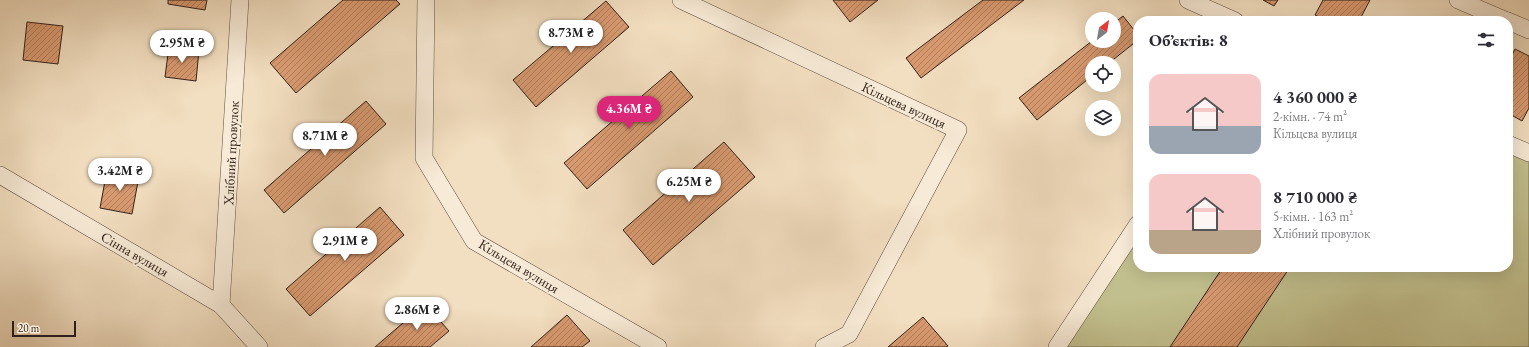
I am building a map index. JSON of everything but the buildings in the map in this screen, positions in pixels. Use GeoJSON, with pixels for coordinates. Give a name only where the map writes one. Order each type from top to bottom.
{"type":"FeatureCollection","features":[{"type":"Feature","properties":{"kind":"street","name":"Хлібний провулок"},"geometry":{"type":"LineString","coordinates":[[221,305],[240,0]]}},
{"type":"Feature","properties":{"kind":"street","name":"Кільцева вулиця"},"geometry":{"type":"LineString","coordinates":[[426,0],[424,158],[474,241],[658,347]]}},
{"type":"Feature","properties":{"kind":"street","name":"Кільцева вулиця"},"geometry":{"type":"LineString","coordinates":[[681,0],[958,130],[849,334],[824,347]]}},
{"type":"Feature","properties":{"kind":"street"},"geometry":{"type":"LineString","coordinates":[[1188,0],[1224,16]]}},
{"type":"Feature","properties":{"kind":"street"},"geometry":{"type":"LineString","coordinates":[[1458,0],[1496,16]]}},
{"type":"Feature","properties":{"kind":"street"},"geometry":{"type":"LineString","coordinates":[[1513,23],[1529,30]]}},
{"type":"Feature","properties":{"kind":"street"},"geometry":{"type":"LineString","coordinates":[[1513,146],[1529,153]]}},
{"type":"Feature","properties":{"kind":"street","name":"Сінна вулиця"},"geometry":{"type":"LineString","coordinates":[[0,175],[221,305],[259,347]]}},
{"type":"Feature","properties":{"kind":"street"},"geometry":{"type":"LineString","coordinates":[[1057,347],[1133,232]]}},
{"type":"Feature","properties":{"kind":"shaded area"},"geometry":{"type":"Polygon","coordinates":[[[1513,146],[1529,153],[1529,347],[1067,347],[1133,241],[1133,272],[1513,272],[1513,146]]]}}]}
